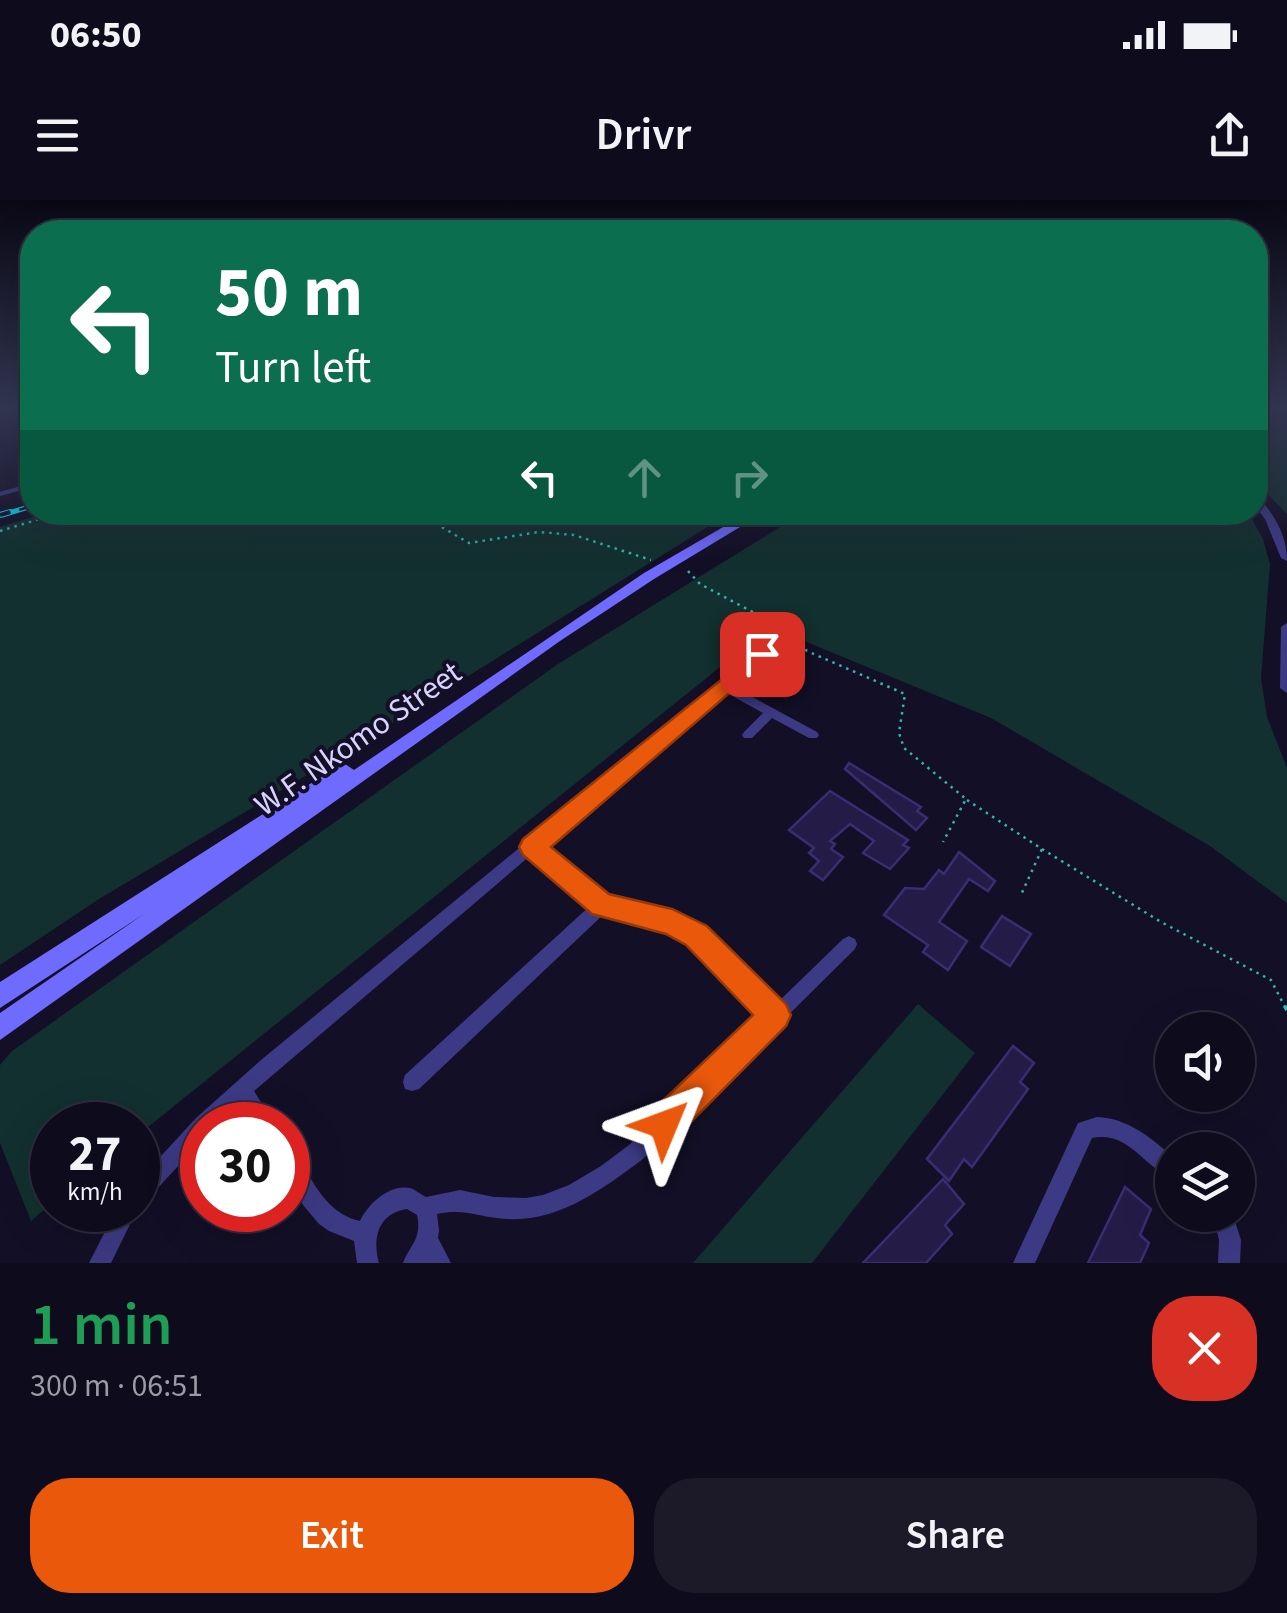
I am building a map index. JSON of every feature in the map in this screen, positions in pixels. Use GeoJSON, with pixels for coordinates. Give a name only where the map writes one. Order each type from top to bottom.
{"type":"FeatureCollection","features":[{"type":"Feature","properties":{"kind":"main road","name":"W.F. Nkomo Street"},"geometry":{"type":"LineString","coordinates":[[0,996],[662,562],[727,525]]}},
{"type":"Feature","properties":{"kind":"main road","name":"W.F. Nkomo Street"},"geometry":{"type":"LineString","coordinates":[[0,1028],[446,712],[680,557],[736,525]]}},
{"type":"Feature","properties":{"kind":"street"},"geometry":{"type":"LineString","coordinates":[[1268,515],[1287,558]]}},
{"type":"Feature","properties":{"kind":"street"},"geometry":{"type":"LineString","coordinates":[[1287,627],[1287,688]]}},
{"type":"Feature","properties":{"kind":"street"},"geometry":{"type":"LineString","coordinates":[[229,1102],[762,654]]}},
{"type":"Feature","properties":{"kind":"street"},"geometry":{"type":"LineString","coordinates":[[724,686],[813,735]]}},
{"type":"Feature","properties":{"kind":"street"},"geometry":{"type":"LineString","coordinates":[[748,735],[771,712]]}},
{"type":"Feature","properties":{"kind":"street"},"geometry":{"type":"LineString","coordinates":[[532,847],[602,905],[684,928],[775,1015]]}},
{"type":"Feature","properties":{"kind":"street"},"geometry":{"type":"LineString","coordinates":[[412,1082],[602,905]]}},
{"type":"Feature","properties":{"kind":"street"},"geometry":{"type":"LineString","coordinates":[[424,1208],[461,1197],[510,1209],[539,1206],[602,1178],[636,1152],[849,944]]}},
{"type":"Feature","properties":{"kind":"street"},"geometry":{"type":"LineString","coordinates":[[242,1090],[250,1102]]}},
{"type":"Feature","properties":{"kind":"street"},"geometry":{"type":"LineString","coordinates":[[1024,1263],[1085,1130],[1097,1124],[1116,1127],[1155,1156]]}},
{"type":"Feature","properties":{"kind":"street"},"geometry":{"type":"LineString","coordinates":[[160,1171],[180,1150]]}},
{"type":"Feature","properties":{"kind":"street"},"geometry":{"type":"LineString","coordinates":[[310,1195],[339,1229],[365,1233]]}},
{"type":"Feature","properties":{"kind":"street"},"geometry":{"type":"LineString","coordinates":[[368,1263],[364,1246],[371,1220],[388,1202],[408,1198],[424,1208],[430,1228],[428,1241],[414,1263]]}},
{"type":"Feature","properties":{"kind":"street"},"geometry":{"type":"LineString","coordinates":[[100,1263],[116,1232]]}},
{"type":"Feature","properties":{"kind":"street"},"geometry":{"type":"LineString","coordinates":[[1228,1232],[1230,1263]]}},
{"type":"Feature","properties":{"kind":"street"},"geometry":{"type":"LineString","coordinates":[[428,1241],[440,1263]]}},
{"type":"Feature","properties":{"kind":"path"},"geometry":{"type":"LineString","coordinates":[[439,525],[469,542],[539,532],[574,535],[662,562]]}},
{"type":"Feature","properties":{"kind":"path"},"geometry":{"type":"LineString","coordinates":[[680,557],[688,573],[700,584],[781,627],[808,651],[904,694],[899,733],[904,748],[966,799],[1042,848],[1161,922],[1271,980],[1287,1010]]}},
{"type":"Feature","properties":{"kind":"path"},"geometry":{"type":"LineString","coordinates":[[942,842],[966,799]]}},
{"type":"Feature","properties":{"kind":"path"},"geometry":{"type":"LineString","coordinates":[[1020,896],[1042,848]]}},
{"type":"Feature","properties":{"kind":"green space"},"geometry":{"type":"Polygon","coordinates":[[[1268,460],[1287,460],[1287,514],[1268,494],[1268,460]]]}},
{"type":"Feature","properties":{"kind":"green space"},"geometry":{"type":"Polygon","coordinates":[[[20,521],[20,525],[711,525],[354,747],[99,899],[0,965],[0,527],[20,521]]]}},
{"type":"Feature","properties":{"kind":"green space"},"geometry":{"type":"Polygon","coordinates":[[[784,525],[1255,525],[1263,539],[1270,564],[1261,678],[1267,717],[1287,768],[1287,903],[1210,846],[991,718],[770,627],[160,1117],[160,1102],[30,1102],[30,1218],[0,1143],[0,1065],[12,1051],[558,664],[784,525]]]}},
{"type":"Feature","properties":{"kind":"green space"},"geometry":{"type":"Polygon","coordinates":[[[918,1004],[975,1053],[812,1263],[693,1263],[918,1004]]]}},
{"type":"Feature","properties":{"kind":"building"},"geometry":{"type":"Polygon","coordinates":[[[849,763],[921,807],[917,811],[927,818],[916,830],[845,769],[849,763]]]}},
{"type":"Feature","properties":{"kind":"building"},"geometry":{"type":"Polygon","coordinates":[[[830,791],[908,840],[903,845],[909,848],[890,869],[863,853],[874,841],[850,824],[830,841],[835,844],[831,849],[843,857],[823,880],[810,871],[819,861],[809,853],[814,848],[789,830],[830,791]]]}},
{"type":"Feature","properties":{"kind":"building"},"geometry":{"type":"Polygon","coordinates":[[[959,852],[995,881],[988,891],[969,879],[939,922],[967,941],[948,970],[923,952],[928,945],[884,915],[905,888],[924,889],[939,870],[944,874],[959,852]]]}},
{"type":"Feature","properties":{"kind":"building"},"geometry":{"type":"Polygon","coordinates":[[[1002,916],[1031,934],[1010,966],[981,947],[1002,916]]]}},
{"type":"Feature","properties":{"kind":"building"},"geometry":{"type":"Polygon","coordinates":[[[1013,1046],[1034,1063],[1020,1082],[1028,1089],[972,1167],[964,1159],[949,1181],[927,1159],[1013,1046]]]}},
{"type":"Feature","properties":{"kind":"building"},"geometry":{"type":"Polygon","coordinates":[[[943,1179],[964,1204],[945,1225],[952,1234],[926,1263],[863,1263],[943,1179]]]}},
{"type":"Feature","properties":{"kind":"building"},"geometry":{"type":"Polygon","coordinates":[[[1125,1187],[1151,1209],[1140,1235],[1149,1243],[1140,1263],[1088,1263],[1125,1187]]]}},
{"type":"Feature","properties":{"kind":"railway"},"geometry":{"type":"LineString","coordinates":[[2,515],[20,510]]}},
{"type":"Feature","properties":{"kind":"railway"},"geometry":{"type":"LineString","coordinates":[[0,515],[10,512]]}},
{"type":"Feature","properties":{"kind":"route"},"geometry":{"type":"LineString","coordinates":[[664,1125],[775,1015],[697,936],[672,922],[602,905],[532,847],[762,654]]}}]}
